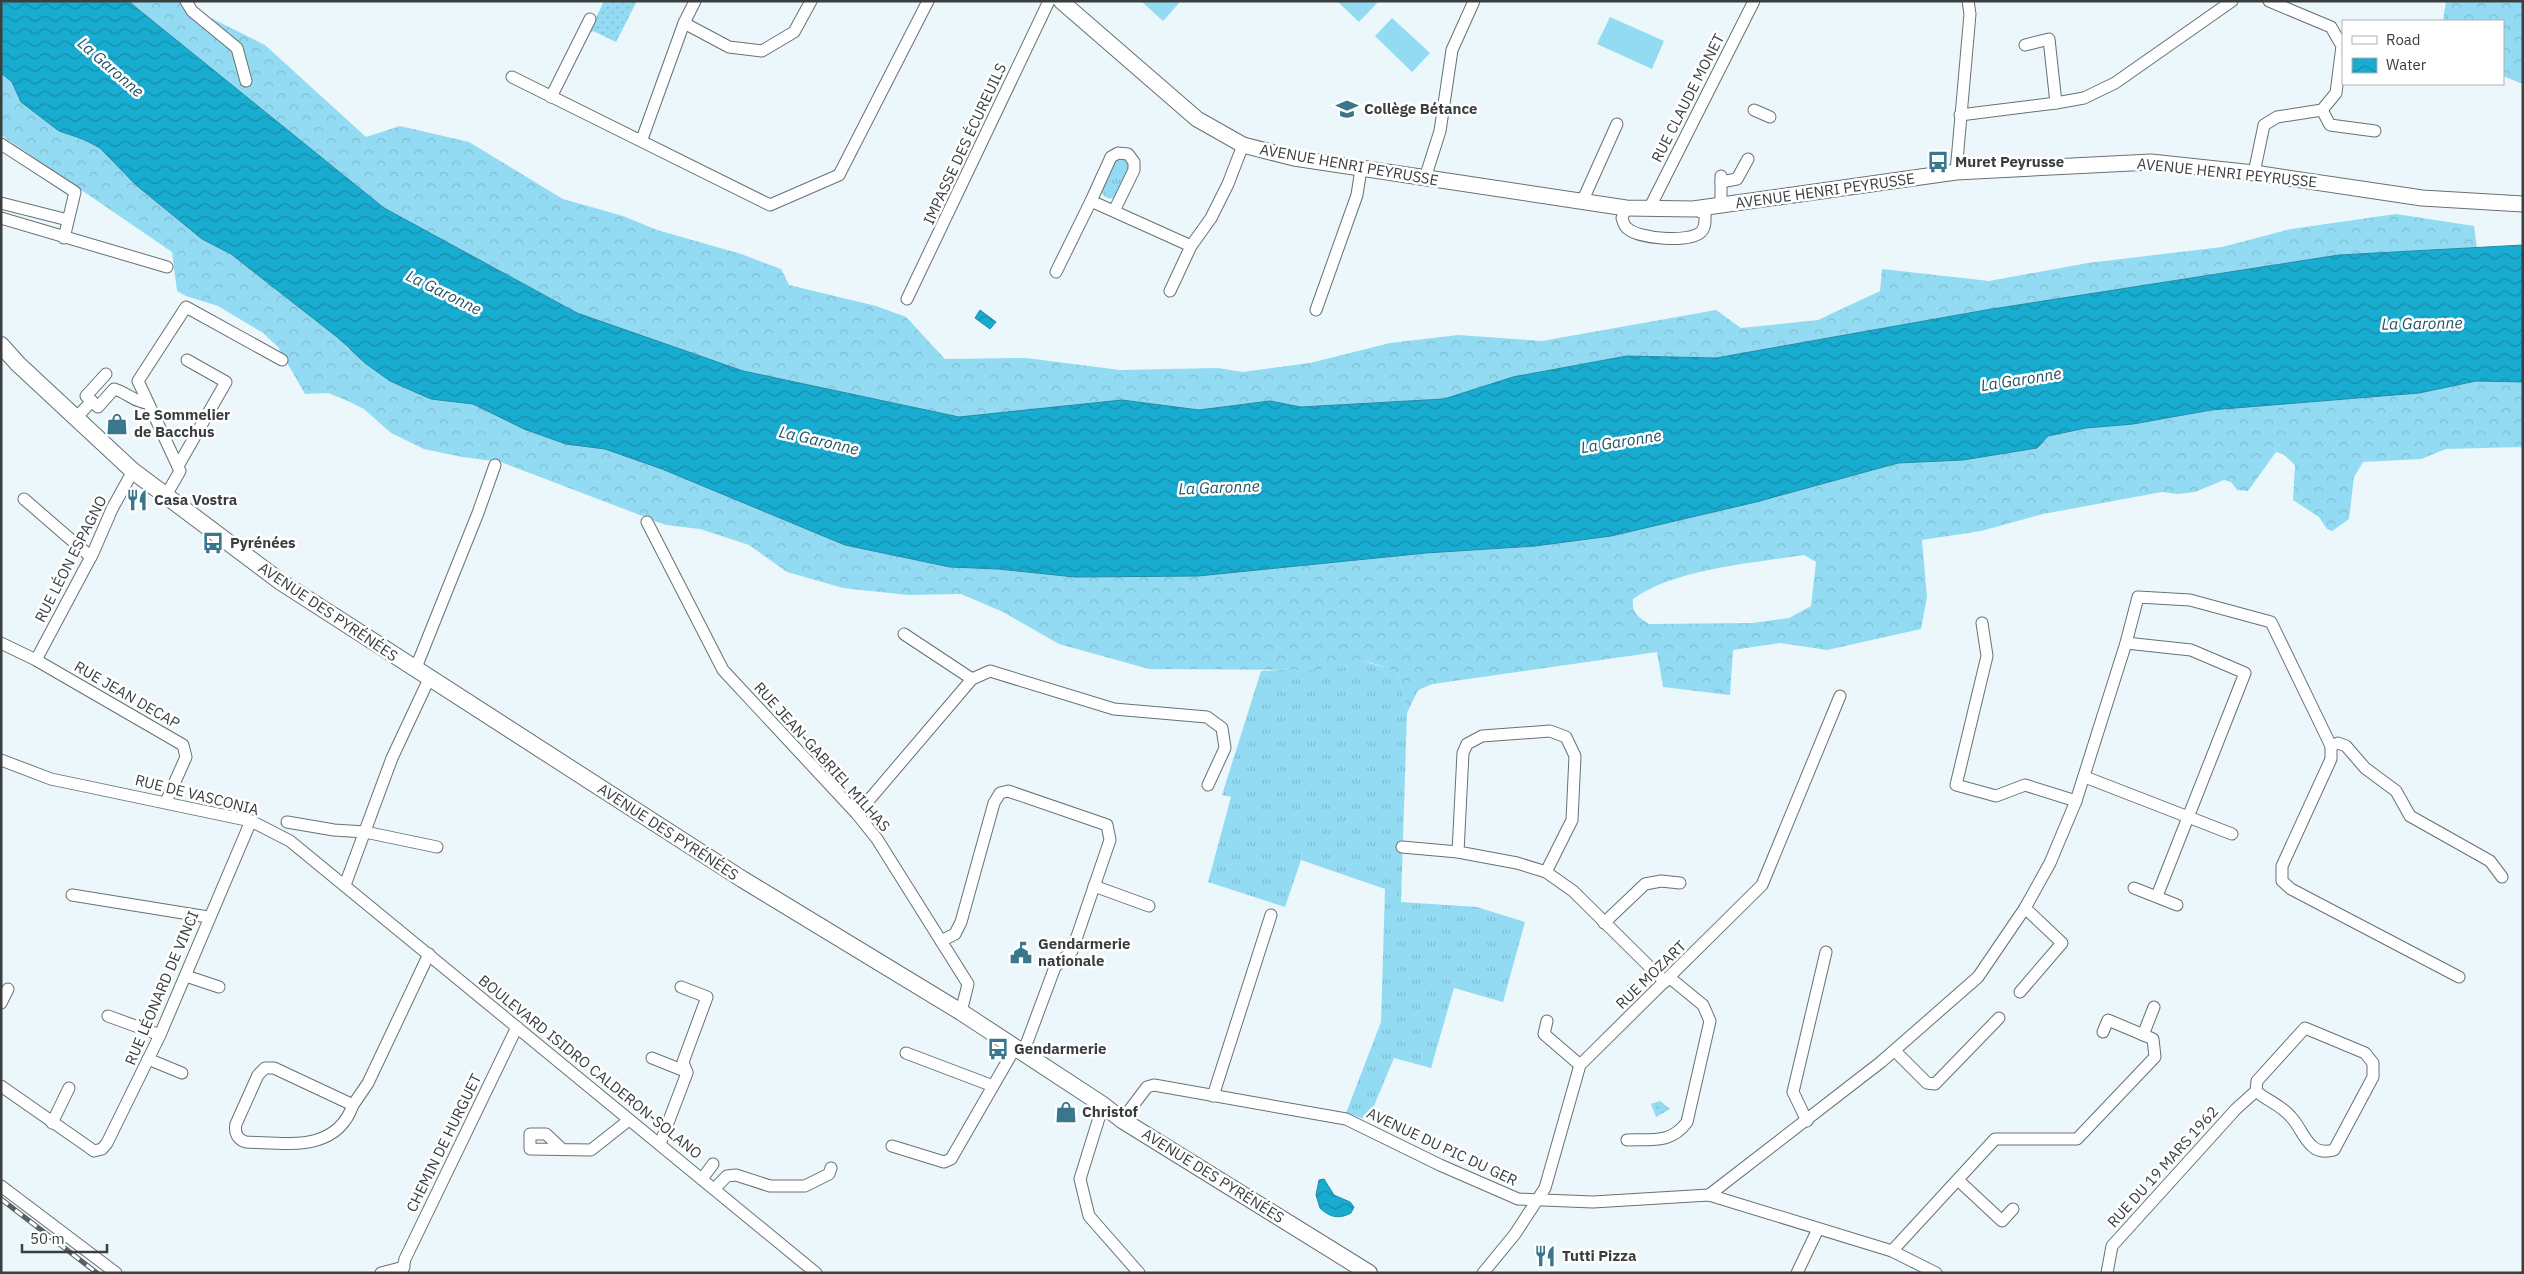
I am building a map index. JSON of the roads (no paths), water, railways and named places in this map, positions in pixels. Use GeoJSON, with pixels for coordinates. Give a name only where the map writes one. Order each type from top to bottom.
{"type":"FeatureCollection","features":[{"type":"Feature","properties":{"kind":"main road","name":"AVENUE DES PYRÉNÉES"},"geometry":{"type":"LineString","coordinates":[[1,345],[75,419],[133,471],[165,497],[281,582],[742,879],[961,1012],[1104,1105],[1122,1120],[1369,1273]]}},
{"type":"Feature","properties":{"kind":"street"},"geometry":{"type":"LineString","coordinates":[[186,1],[192,11],[237,48],[246,81]]}},
{"type":"Feature","properties":{"kind":"street"},"geometry":{"type":"LineString","coordinates":[[642,139],[684,23],[695,1]]}},
{"type":"Feature","properties":{"kind":"street"},"geometry":{"type":"LineString","coordinates":[[684,23],[729,47],[762,50],[794,32],[811,1]]}},
{"type":"Feature","properties":{"kind":"street"},"geometry":{"type":"LineString","coordinates":[[512,77],[642,139],[770,205],[839,175],[928,1]]}},
{"type":"Feature","properties":{"kind":"street","name":"IMPASSE DES ÉCUREUILS"},"geometry":{"type":"LineString","coordinates":[[907,300],[1049,1]]}},
{"type":"Feature","properties":{"kind":"street","name":"AVENUE HENRI PEYRUSSE"},"geometry":{"type":"LineString","coordinates":[[1061,1],[1197,119],[1243,145],[1294,158],[1582,202],[1626,208],[1694,209],[1956,172],[2151,162],[2254,173],[2422,198],[2523,204]]}},
{"type":"Feature","properties":{"kind":"street"},"geometry":{"type":"LineString","coordinates":[[1425,178],[1440,131],[1452,50],[1474,1]]}},
{"type":"Feature","properties":{"kind":"street","name":"RUE CLAUDE MONET"},"geometry":{"type":"LineString","coordinates":[[1650,209],[1754,1]]}},
{"type":"Feature","properties":{"kind":"street"},"geometry":{"type":"LineString","coordinates":[[1956,172],[1970,14],[1968,1]]}},
{"type":"Feature","properties":{"kind":"street"},"geometry":{"type":"LineString","coordinates":[[1960,115],[2056,104],[2084,98],[2116,83],[2232,1]]}},
{"type":"Feature","properties":{"kind":"street"},"geometry":{"type":"LineString","coordinates":[[2254,173],[2264,125],[2277,117],[2322,110],[2336,93],[2342,46],[2331,27],[2269,1]]}},
{"type":"Feature","properties":{"kind":"street"},"geometry":{"type":"LineString","coordinates":[[551,97],[590,20]]}},
{"type":"Feature","properties":{"kind":"street"},"geometry":{"type":"LineString","coordinates":[[2025,44],[2049,39],[2056,104]]}},
{"type":"Feature","properties":{"kind":"street"},"geometry":{"type":"LineString","coordinates":[[1754,110],[1770,117]]}},
{"type":"Feature","properties":{"kind":"street"},"geometry":{"type":"LineString","coordinates":[[2322,110],[2330,125],[2375,131]]}},
{"type":"Feature","properties":{"kind":"street"},"geometry":{"type":"LineString","coordinates":[[1582,202],[1617,124]]}},
{"type":"Feature","properties":{"kind":"street"},"geometry":{"type":"LineString","coordinates":[[1,144],[75,192],[64,238]]}},
{"type":"Feature","properties":{"kind":"street"},"geometry":{"type":"LineString","coordinates":[[1170,291],[1191,246],[1211,218],[1228,184],[1243,145]]}},
{"type":"Feature","properties":{"kind":"street"},"geometry":{"type":"LineString","coordinates":[[1056,272],[1112,157],[1118,153],[1128,154],[1134,162],[1134,170],[1114,211]]}},
{"type":"Feature","properties":{"kind":"street"},"geometry":{"type":"LineString","coordinates":[[1721,205],[1721,179],[1738,179],[1748,159]]}},
{"type":"Feature","properties":{"kind":"street"},"geometry":{"type":"LineString","coordinates":[[1316,310],[1357,194],[1362,169]]}},
{"type":"Feature","properties":{"kind":"street"},"geometry":{"type":"LineString","coordinates":[[1091,201],[1191,246]]}},
{"type":"Feature","properties":{"kind":"street"},"geometry":{"type":"LineString","coordinates":[[1,203],[68,220]]}},
{"type":"Feature","properties":{"kind":"street"},"geometry":{"type":"LineString","coordinates":[[1626,208],[1622,218],[1626,228],[1637,234],[1669,238],[1687,237],[1700,233],[1706,224],[1705,214],[1694,209]]}},
{"type":"Feature","properties":{"kind":"street"},"geometry":{"type":"LineString","coordinates":[[1,218],[167,267]]}},
{"type":"Feature","properties":{"kind":"street"},"geometry":{"type":"LineString","coordinates":[[165,497],[180,471],[138,381],[186,307],[282,360]]}},
{"type":"Feature","properties":{"kind":"street"},"geometry":{"type":"LineString","coordinates":[[178,466],[226,382],[187,360]]}},
{"type":"Feature","properties":{"kind":"street"},"geometry":{"type":"LineString","coordinates":[[106,374],[86,396],[98,406],[114,389],[126,392],[140,402],[148,403]]}},
{"type":"Feature","properties":{"kind":"street"},"geometry":{"type":"LineString","coordinates":[[75,419],[92,401]]}},
{"type":"Feature","properties":{"kind":"street"},"geometry":{"type":"LineString","coordinates":[[345,884],[392,758],[495,465]]}},
{"type":"Feature","properties":{"kind":"street","name":"RUE LÉON ESPAGNO"},"geometry":{"type":"LineString","coordinates":[[36,660],[91,557],[112,509],[133,471]]}},
{"type":"Feature","properties":{"kind":"street"},"geometry":{"type":"LineString","coordinates":[[24,500],[91,557]]}},
{"type":"Feature","properties":{"kind":"street","name":"RUE JEAN-GABRIEL MILHAS"},"geometry":{"type":"LineString","coordinates":[[647,522],[722,670],[857,814],[877,839],[968,984],[961,1012]]}},
{"type":"Feature","properties":{"kind":"street"},"geometry":{"type":"LineString","coordinates":[[1709,1195],[1894,1051],[1978,977],[2025,908],[2050,863],[2085,777],[2138,597],[2190,600],[2271,622],[2331,746],[2332,759],[2282,866],[2282,881],[2291,889],[2459,977]]}},
{"type":"Feature","properties":{"kind":"street"},"geometry":{"type":"LineString","coordinates":[[1982,623],[1987,656],[1956,785],[1996,796],[2025,785],[2076,801]]}},
{"type":"Feature","properties":{"kind":"street"},"geometry":{"type":"LineString","coordinates":[[904,634],[972,679]]}},
{"type":"Feature","properties":{"kind":"street","name":"RUE JEAN DECAP"},"geometry":{"type":"LineString","coordinates":[[1,643],[36,660],[183,745],[186,757],[166,802]]}},
{"type":"Feature","properties":{"kind":"street"},"geometry":{"type":"LineString","coordinates":[[2126,643],[2191,650],[2245,673],[2157,896]]}},
{"type":"Feature","properties":{"kind":"street"},"geometry":{"type":"LineString","coordinates":[[857,814],[972,679],[990,671],[1114,709],[1207,717],[1222,728],[1225,748],[1208,785]]}},
{"type":"Feature","properties":{"kind":"street","name":"RUE MOZART"},"geometry":{"type":"LineString","coordinates":[[1483,1273],[1515,1234],[1545,1188],[1580,1065],[1762,885],[1840,696]]}},
{"type":"Feature","properties":{"kind":"street"},"geometry":{"type":"LineString","coordinates":[[1458,852],[1463,753],[1467,744],[1482,736],[1550,731],[1566,737],[1575,756],[1575,798],[1572,820],[1546,872]]}},
{"type":"Feature","properties":{"kind":"street"},"geometry":{"type":"LineString","coordinates":[[2331,746],[2338,743],[2346,746],[2365,768],[2396,791],[2410,816],[2490,861],[2502,878]]}},
{"type":"Feature","properties":{"kind":"street","name":"RUE DE VASCONIA"},"geometry":{"type":"LineString","coordinates":[[1,760],[51,779],[251,821],[290,841],[345,884]]}},
{"type":"Feature","properties":{"kind":"street"},"geometry":{"type":"LineString","coordinates":[[2085,777],[2232,834]]}},
{"type":"Feature","properties":{"kind":"street"},"geometry":{"type":"LineString","coordinates":[[892,1146],[948,1162],[954,1156],[973,1118],[1019,1050],[1055,968],[1072,951],[1110,840],[1110,833],[1106,825],[1004,791],[997,796],[994,803],[959,928],[955,934],[941,941]]}},
{"type":"Feature","properties":{"kind":"street","name":"RUE LÉONARD DE VINCI"},"geometry":{"type":"LineString","coordinates":[[52,1123],[94,1151],[102,1149],[107,1143],[160,1035],[186,976],[208,917],[251,821]]}},
{"type":"Feature","properties":{"kind":"street"},"geometry":{"type":"LineString","coordinates":[[287,822],[334,830],[365,832],[437,847]]}},
{"type":"Feature","properties":{"kind":"street"},"geometry":{"type":"LineString","coordinates":[[1402,847],[1458,852],[1517,863],[1546,872],[1573,891],[1604,923],[1668,980],[1703,1006],[1710,1021],[1687,1122],[1678,1134],[1661,1139],[1627,1140]]}},
{"type":"Feature","properties":{"kind":"street"},"geometry":{"type":"LineString","coordinates":[[1604,923],[1646,884],[1661,882],[1680,883]]}},
{"type":"Feature","properties":{"kind":"street","name":"BOULEVARD ISIDRO CALDERON-SOLANO"},"geometry":{"type":"LineString","coordinates":[[345,884],[816,1273]]}},
{"type":"Feature","properties":{"kind":"street"},"geometry":{"type":"LineString","coordinates":[[1094,886],[1149,906]]}},
{"type":"Feature","properties":{"kind":"street"},"geometry":{"type":"LineString","coordinates":[[2134,888],[2177,905]]}},
{"type":"Feature","properties":{"kind":"street"},"geometry":{"type":"LineString","coordinates":[[72,895],[208,917]]}},
{"type":"Feature","properties":{"kind":"street"},"geometry":{"type":"LineString","coordinates":[[2020,992],[2062,943],[2025,908]]}},
{"type":"Feature","properties":{"kind":"street"},"geometry":{"type":"LineString","coordinates":[[1213,1096],[1270,915]]}},
{"type":"Feature","properties":{"kind":"street"},"geometry":{"type":"LineString","coordinates":[[1807,1120],[1793,1092],[1826,952]]}},
{"type":"Feature","properties":{"kind":"street"},"geometry":{"type":"LineString","coordinates":[[353,1105],[274,1068],[265,1068],[258,1075],[236,1124],[235,1132],[239,1139],[246,1142],[300,1144],[315,1142],[339,1128],[348,1117],[353,1105],[368,1083],[429,954]]}},
{"type":"Feature","properties":{"kind":"street"},"geometry":{"type":"LineString","coordinates":[[186,976],[219,987]]}},
{"type":"Feature","properties":{"kind":"street"},"geometry":{"type":"LineString","coordinates":[[660,1144],[687,1072],[683,1062],[707,997],[681,987]]}},
{"type":"Feature","properties":{"kind":"street"},"geometry":{"type":"LineString","coordinates":[[1,1003],[8,989]]}},
{"type":"Feature","properties":{"kind":"street"},"geometry":{"type":"LineString","coordinates":[[2143,1034],[2154,1007]]}},
{"type":"Feature","properties":{"kind":"street"},"geometry":{"type":"LineString","coordinates":[[108,1016],[160,1035]]}},
{"type":"Feature","properties":{"kind":"street"},"geometry":{"type":"LineString","coordinates":[[1894,1051],[1927,1083],[1935,1084],[1999,1018]]}},
{"type":"Feature","properties":{"kind":"street"},"geometry":{"type":"LineString","coordinates":[[1892,1251],[1995,1139],[2078,1139],[2155,1057],[2153,1039],[2143,1034],[2108,1020],[2102,1032]]}},
{"type":"Feature","properties":{"kind":"street"},"geometry":{"type":"LineString","coordinates":[[1546,1021],[1544,1034],[1580,1065]]}},
{"type":"Feature","properties":{"kind":"street","name":"CHEMIN DE HURGUET"},"geometry":{"type":"LineString","coordinates":[[403,1270],[405,1259],[517,1027]]}},
{"type":"Feature","properties":{"kind":"street"},"geometry":{"type":"LineString","coordinates":[[2305,1028],[2365,1053],[2373,1063],[2373,1077],[2334,1150],[2325,1152],[2313,1147],[2291,1116],[2273,1100],[2256,1091],[2257,1082],[2305,1028]]}},
{"type":"Feature","properties":{"kind":"street"},"geometry":{"type":"LineString","coordinates":[[906,1053],[993,1086]]}},
{"type":"Feature","properties":{"kind":"street"},"geometry":{"type":"LineString","coordinates":[[652,1058],[687,1072]]}},
{"type":"Feature","properties":{"kind":"street"},"geometry":{"type":"LineString","coordinates":[[148,1059],[182,1073]]}},
{"type":"Feature","properties":{"kind":"street","name":"AVENUE DU PIC DU GER"},"geometry":{"type":"LineString","coordinates":[[1122,1120],[1147,1087],[1154,1085],[1346,1119],[1518,1199],[1593,1202],[1709,1195],[1892,1251],[1936,1273]]}},
{"type":"Feature","properties":{"kind":"street"},"geometry":{"type":"LineString","coordinates":[[1,1086],[52,1123],[69,1088]]}},
{"type":"Feature","properties":{"kind":"street","name":"RUE DU 19 MARS 1962"},"geometry":{"type":"LineString","coordinates":[[2107,1273],[2112,1246],[2236,1108],[2256,1091]]}},
{"type":"Feature","properties":{"kind":"street"},"geometry":{"type":"LineString","coordinates":[[1104,1105],[1080,1178],[1089,1216],[1139,1273]]}},
{"type":"Feature","properties":{"kind":"street"},"geometry":{"type":"LineString","coordinates":[[563,1150],[591,1150],[629,1120]]}},
{"type":"Feature","properties":{"kind":"street"},"geometry":{"type":"LineString","coordinates":[[702,1179],[713,1164]]}},
{"type":"Feature","properties":{"kind":"street"},"geometry":{"type":"LineString","coordinates":[[714,1189],[727,1176],[736,1175],[770,1186],[805,1186],[829,1174],[831,1168]]}},
{"type":"Feature","properties":{"kind":"street"},"geometry":{"type":"LineString","coordinates":[[1958,1180],[2002,1221],[2013,1209]]}},
{"type":"Feature","properties":{"kind":"street"},"geometry":{"type":"LineString","coordinates":[[1,1186],[116,1273]]}},
{"type":"Feature","properties":{"kind":"street"},"geometry":{"type":"LineString","coordinates":[[1797,1273],[1818,1229]]}},
{"type":"Feature","properties":{"kind":"street"},"geometry":{"type":"LineString","coordinates":[[381,1273],[403,1270]]}},
{"type":"Feature","properties":{"kind":"water","name":"La Garonne"},"geometry":{"type":"Polygon","coordinates":[[[1,1],[128,1],[384,208],[577,313],[743,371],[959,417],[1122,400],[1199,410],[1270,401],[1301,407],[1444,399],[1513,377],[1627,356],[1716,358],[1986,310],[2339,255],[2523,245],[2523,382],[2476,381],[2419,393],[2211,410],[2133,424],[2086,428],[2048,436],[2037,448],[1963,460],[1898,463],[1756,502],[1611,536],[1535,546],[1426,553],[1198,576],[1075,577],[998,569],[950,567],[845,545],[662,469],[605,449],[566,444],[524,429],[473,404],[431,399],[390,381],[365,363],[337,337],[231,254],[202,239],[136,185],[100,148],[83,139],[59,131],[21,102],[12,82],[1,73],[1,1]]]}},
{"type":"Feature","properties":{"kind":"water"},"geometry":{"type":"Polygon","coordinates":[[[980,310],[996,322],[990,329],[975,318],[980,310]]]}},
{"type":"Feature","properties":{"kind":"water"},"geometry":{"type":"Polygon","coordinates":[[[1324,1179],[1334,1195],[1350,1202],[1354,1207],[1351,1213],[1335,1216],[1328,1214],[1320,1208],[1316,1195],[1319,1180],[1324,1179]]]}},
{"type":"Feature","properties":{"kind":"railway"},"geometry":{"type":"LineString","coordinates":[[1,1199],[97,1273]]}},
{"type":"Feature","properties":{"kind":"place","name":"Collège Bétance"},"geometry":{"type":"Point","coordinates":[1347,109]}},
{"type":"Feature","properties":{"kind":"place","name":"Muret Peyrusse"},"geometry":{"type":"Point","coordinates":[1938,162]}},
{"type":"Feature","properties":{"kind":"place","name":"Le Sommelier de Bacchus"},"geometry":{"type":"Point","coordinates":[117,424]}},
{"type":"Feature","properties":{"kind":"place","name":"Casa Vostra"},"geometry":{"type":"Point","coordinates":[137,500]}},
{"type":"Feature","properties":{"kind":"place","name":"Pyrénées"},"geometry":{"type":"Point","coordinates":[213,543]}},
{"type":"Feature","properties":{"kind":"place","name":"Gendarmerie nationale"},"geometry":{"type":"Point","coordinates":[1021,953]}},
{"type":"Feature","properties":{"kind":"place","name":"Gendarmerie"},"geometry":{"type":"Point","coordinates":[998,1049]}},
{"type":"Feature","properties":{"kind":"place","name":"Christof"},"geometry":{"type":"Point","coordinates":[1066,1112]}},
{"type":"Feature","properties":{"kind":"place","name":"Tutti Pizza"},"geometry":{"type":"Point","coordinates":[1545,1256]}}]}
